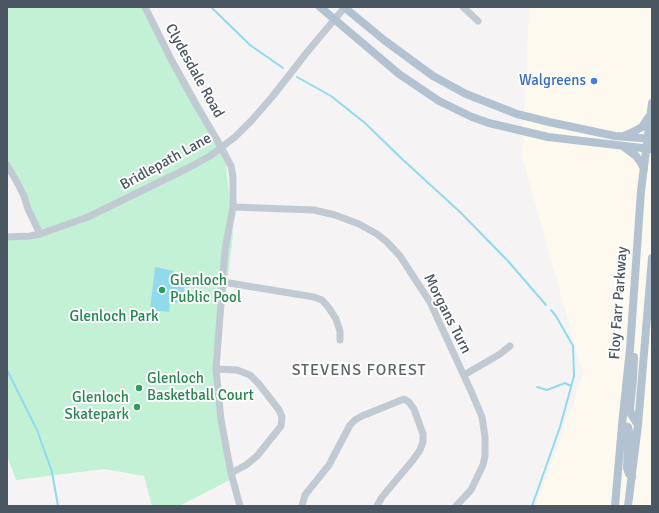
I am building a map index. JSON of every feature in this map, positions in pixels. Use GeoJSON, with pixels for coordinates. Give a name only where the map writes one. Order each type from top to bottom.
{"type":"FeatureCollection","features":[{"type":"Feature","properties":{"kind":"main road"},"geometry":{"type":"LineString","coordinates":[[320,7],[399,74],[439,101],[472,117],[489,123],[548,138],[649,149]]}},
{"type":"Feature","properties":{"kind":"main road"},"geometry":{"type":"LineString","coordinates":[[344,7],[384,40],[433,76],[466,94],[517,114],[615,136],[650,138]]}},
{"type":"Feature","properties":{"kind":"main road","name":"Floy Farr Parkway"},"geometry":{"type":"LineString","coordinates":[[615,506],[630,349],[641,191],[649,149],[652,103]]}},
{"type":"Feature","properties":{"kind":"main road"},"geometry":{"type":"LineString","coordinates":[[623,137],[642,127],[651,115]]}},
{"type":"Feature","properties":{"kind":"main road"},"geometry":{"type":"LineString","coordinates":[[624,146],[636,156],[644,170]]}},
{"type":"Feature","properties":{"kind":"main road","name":"Floy Farr Parkway"},"geometry":{"type":"LineString","coordinates":[[628,506],[638,425],[652,258]]}},
{"type":"Feature","properties":{"kind":"main road"},"geometry":{"type":"LineString","coordinates":[[630,349],[634,358],[630,408],[631,414],[638,425]]}},
{"type":"Feature","properties":{"kind":"main road"},"geometry":{"type":"LineString","coordinates":[[622,425],[628,427],[629,431],[627,468],[632,477]]}},
{"type":"Feature","properties":{"kind":"street","name":"Clydesdale Road"},"geometry":{"type":"LineString","coordinates":[[145,7],[172,61],[231,166],[234,207],[225,250],[216,369],[221,420],[240,506]]}},
{"type":"Feature","properties":{"kind":"street","name":"Bridlepath Lane"},"geometry":{"type":"LineString","coordinates":[[7,238],[40,234],[88,217],[109,208],[210,156],[221,146],[235,137],[252,120],[344,7]]}},
{"type":"Feature","properties":{"kind":"street"},"geometry":{"type":"LineString","coordinates":[[463,7],[478,21]]}},
{"type":"Feature","properties":{"kind":"street"},"geometry":{"type":"LineString","coordinates":[[7,165],[24,196],[28,209],[40,234]]}},
{"type":"Feature","properties":{"kind":"street","name":"Morgans Turn"},"geometry":{"type":"LineString","coordinates":[[234,207],[314,210],[335,215],[359,224],[377,234],[400,256],[430,302],[464,374],[482,417],[485,437],[483,465],[471,490],[456,506]]}},
{"type":"Feature","properties":{"kind":"street"},"geometry":{"type":"LineString","coordinates":[[223,282],[314,297],[322,300],[336,319],[340,331],[340,340]]}},
{"type":"Feature","properties":{"kind":"street"},"geometry":{"type":"LineString","coordinates":[[464,374],[500,354],[510,346]]}},
{"type":"Feature","properties":{"kind":"street"},"geometry":{"type":"LineString","coordinates":[[216,369],[237,370],[250,375],[279,410],[282,417],[281,426],[257,456],[246,465],[232,473]]}},
{"type":"Feature","properties":{"kind":"street"},"geometry":{"type":"LineString","coordinates":[[302,506],[305,495],[329,465],[350,425],[362,416],[404,400],[410,402],[414,409],[423,434],[423,442],[420,450],[413,460],[382,497],[377,506]]}},
{"type":"Feature","properties":{"kind":"shaded area"},"geometry":{"type":"Polygon","coordinates":[[[529,7],[652,7],[652,506],[536,506],[583,374],[522,156],[529,7]]]}},
{"type":"Feature","properties":{"kind":"green space","name":"Glenloch Park"},"geometry":{"type":"Polygon","coordinates":[[[7,7],[145,7],[224,145],[233,235],[217,362],[232,479],[179,506],[152,506],[144,476],[104,469],[16,480],[7,456],[7,237],[42,233],[24,192],[7,160],[7,7]]]}},
{"type":"Feature","properties":{"kind":"water","name":"Glenloch Public Pool"},"geometry":{"type":"Polygon","coordinates":[[[155,267],[174,271],[173,279],[185,280],[183,303],[170,302],[169,312],[150,310],[155,267]]]}},
{"type":"Feature","properties":{"kind":"waterway"},"geometry":{"type":"LineString","coordinates":[[211,7],[250,45],[283,68]]}},
{"type":"Feature","properties":{"kind":"waterway"},"geometry":{"type":"LineString","coordinates":[[297,77],[331,96],[365,123],[460,212],[508,261],[546,305]]}},
{"type":"Feature","properties":{"kind":"waterway"},"geometry":{"type":"LineString","coordinates":[[532,506],[560,427],[574,376],[573,346],[551,310]]}},
{"type":"Feature","properties":{"kind":"waterway"},"geometry":{"type":"LineString","coordinates":[[7,370],[37,430],[52,472],[58,506]]}},
{"type":"Feature","properties":{"kind":"waterway"},"geometry":{"type":"LineString","coordinates":[[537,387],[547,390],[565,383],[571,386]]}},
{"type":"Feature","properties":{"kind":"place","name":"Walgreens"},"geometry":{"type":"Point","coordinates":[594,81]}},
{"type":"Feature","properties":{"kind":"place","name":"Glenloch Public Pool"},"geometry":{"type":"Point","coordinates":[162,290]}},
{"type":"Feature","properties":{"kind":"place","name":"Glenloch Basketball Court"},"geometry":{"type":"Point","coordinates":[139,388]}},
{"type":"Feature","properties":{"kind":"place","name":"Glenloch Skatepark"},"geometry":{"type":"Point","coordinates":[137,407]}},
{"type":"Feature","properties":{"kind":"district","name":"STEVENS FOREST"},"geometry":{"type":"Point","coordinates":[359,371]}}]}
